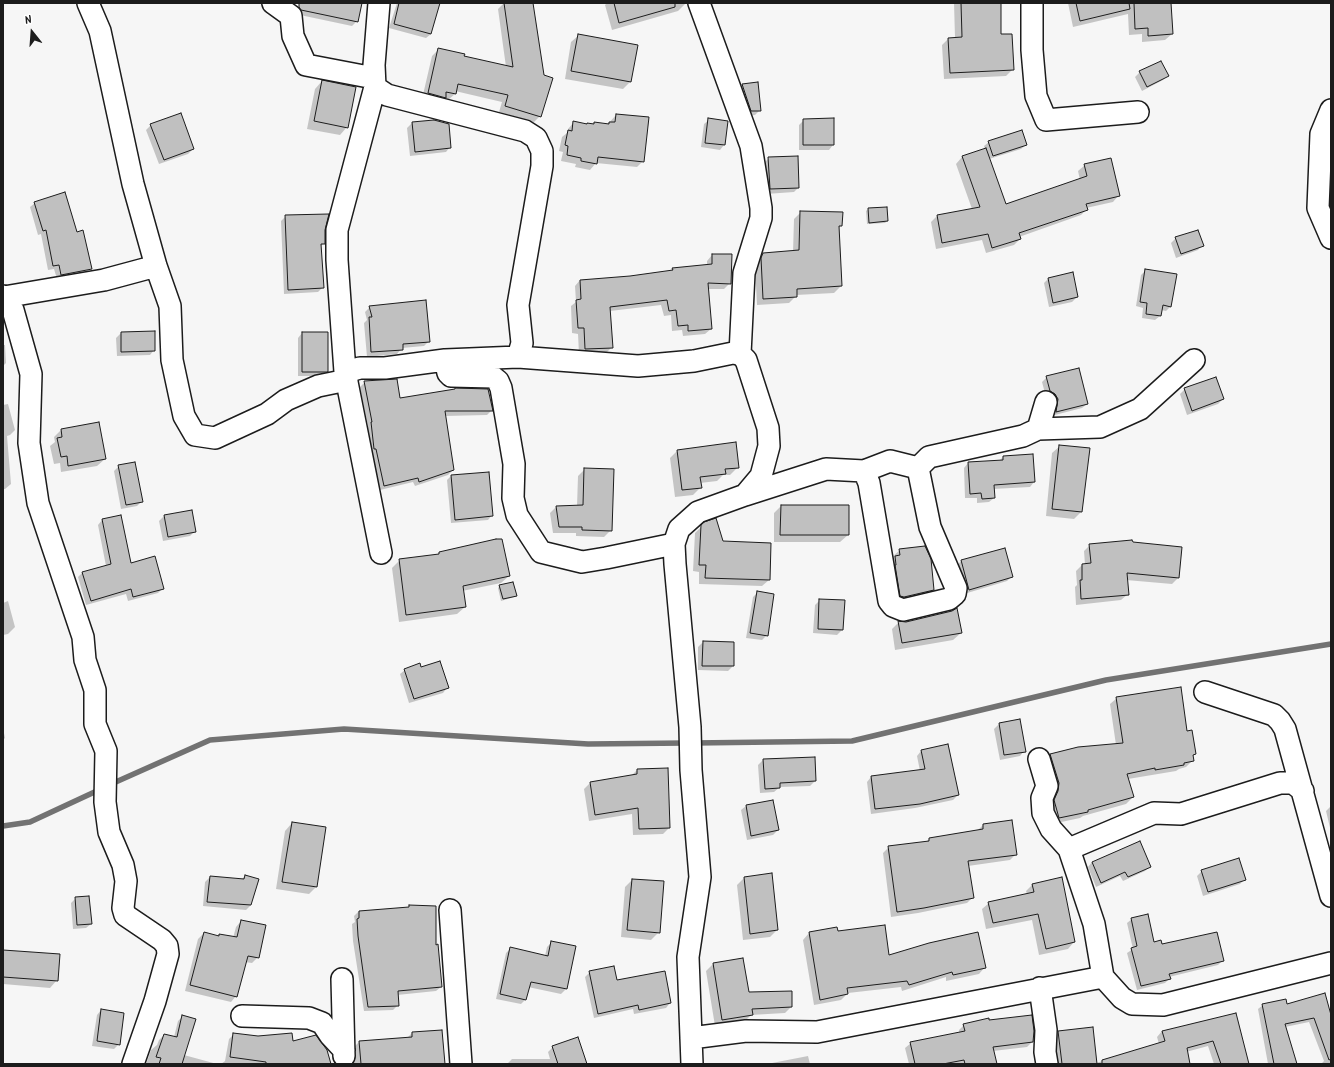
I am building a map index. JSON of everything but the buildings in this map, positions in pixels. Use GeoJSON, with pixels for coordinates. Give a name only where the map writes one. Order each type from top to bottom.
{"type":"FeatureCollection","features":[{"type":"Feature","properties":{"kind":"street"},"geometry":{"type":"LineString","coordinates":[[88,3],[100,31],[133,184],[156,266],[170,306],[172,360],[184,416],[196,435],[215,438],[267,414],[286,400],[346,376],[360,368],[385,368],[445,360],[518,357],[638,366],[694,361],[733,353],[740,354],[746,360],[768,428],[769,446],[761,476],[745,495]]}},
{"type":"Feature","properties":{"kind":"street"},"geometry":{"type":"LineString","coordinates":[[273,3],[291,16],[293,36],[306,64],[375,83],[387,95],[525,131],[536,138],[542,151],[542,166],[518,305],[522,343],[518,357]]}},
{"type":"Feature","properties":{"kind":"street"},"geometry":{"type":"LineString","coordinates":[[379,3],[375,41],[375,83],[337,230],[337,260],[346,376],[381,553]]}},
{"type":"Feature","properties":{"kind":"street"},"geometry":{"type":"LineString","coordinates":[[699,3],[751,146],[761,208],[761,218],[744,272],[740,354]]}},
{"type":"Feature","properties":{"kind":"street"},"geometry":{"type":"LineString","coordinates":[[1032,3],[1032,50],[1036,96],[1046,120],[1138,112]]}},
{"type":"Feature","properties":{"kind":"street"},"geometry":{"type":"LineString","coordinates":[[1331,110],[1321,134],[1318,208],[1331,238]]}},
{"type":"Feature","properties":{"kind":"street"},"geometry":{"type":"LineString","coordinates":[[133,1064],[155,1001],[168,954],[167,946],[162,940],[125,915],[123,908],[126,881],[123,865],[109,832],[105,802],[106,752],[95,724],[95,690],[85,660],[83,637],[38,503],[29,444],[31,374],[13,310],[3,296],[104,280],[156,266]]}},
{"type":"Feature","properties":{"kind":"street"},"geometry":{"type":"LineString","coordinates":[[445,360],[448,373],[451,376],[493,377],[498,381],[501,388],[514,464],[513,498],[517,515],[541,552],[582,562],[674,544]]}},
{"type":"Feature","properties":{"kind":"street"},"geometry":{"type":"LineString","coordinates":[[918,468],[929,457],[1023,436],[1038,429],[1100,427],[1140,408],[1194,360]]}},
{"type":"Feature","properties":{"kind":"street"},"geometry":{"type":"LineString","coordinates":[[1038,429],[1046,402]]}},
{"type":"Feature","properties":{"kind":"street"},"geometry":{"type":"LineString","coordinates":[[692,1064],[688,956],[700,877],[690,770],[690,727],[674,544],[679,529],[698,512],[826,469],[864,471],[890,461],[918,468]]}},
{"type":"Feature","properties":{"kind":"street"},"geometry":{"type":"LineString","coordinates":[[864,471],[869,483],[889,601],[893,606],[903,610],[950,599],[955,594],[956,588],[930,527],[918,468]]}},
{"type":"Feature","properties":{"kind":"street"},"geometry":{"type":"LineString","coordinates":[[1205,692],[1274,715],[1285,729],[1331,896]]}},
{"type":"Feature","properties":{"kind":"street"},"geometry":{"type":"LineString","coordinates":[[1039,759],[1047,786],[1042,798],[1043,813],[1051,829],[1069,849],[1094,924],[1104,977],[1122,998],[1132,1004],[1163,1005],[1331,963]]}},
{"type":"Feature","properties":{"kind":"street"},"geometry":{"type":"LineString","coordinates":[[1069,849],[1154,813],[1181,814],[1280,783],[1293,783],[1303,791]]}},
{"type":"Feature","properties":{"kind":"street"},"geometry":{"type":"LineString","coordinates":[[450,910],[461,1064]]}},
{"type":"Feature","properties":{"kind":"street"},"geometry":{"type":"LineString","coordinates":[[691,1038],[746,1031],[817,1032],[1040,988],[1104,977]]}},
{"type":"Feature","properties":{"kind":"street"},"geometry":{"type":"LineString","coordinates":[[342,979],[344,1057]]}},
{"type":"Feature","properties":{"kind":"street"},"geometry":{"type":"LineString","coordinates":[[1040,988],[1046,1030],[1045,1052],[1047,1064]]}},
{"type":"Feature","properties":{"kind":"street"},"geometry":{"type":"LineString","coordinates":[[242,1016],[309,1018],[322,1023],[344,1057]]}},
{"type":"Feature","properties":{"kind":"waterway"},"geometry":{"type":"LineString","coordinates":[[694,743],[852,741],[1106,680],[1331,644]]}},
{"type":"Feature","properties":{"kind":"waterway"},"geometry":{"type":"LineString","coordinates":[[109,785],[210,740],[344,729],[588,744],[686,743]]}},
{"type":"Feature","properties":{"kind":"waterway"},"geometry":{"type":"LineString","coordinates":[[3,826],[30,822],[101,789]]}}]}
